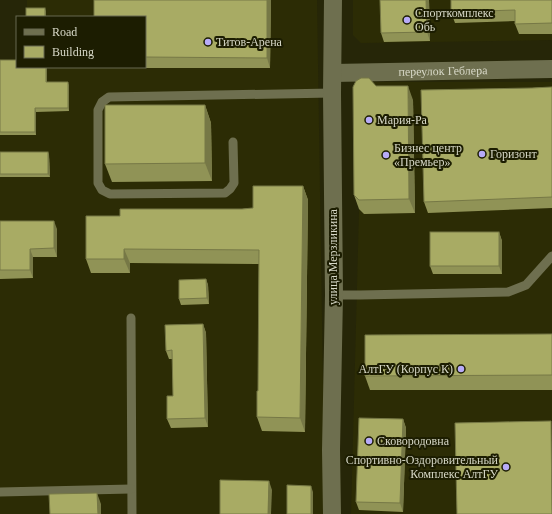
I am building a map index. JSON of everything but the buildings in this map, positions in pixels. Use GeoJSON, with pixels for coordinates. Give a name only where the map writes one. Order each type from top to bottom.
{"type":"FeatureCollection","features":[{"type":"Feature","properties":{"kind":"street","name":"улица Мерзликина"},"geometry":{"type":"LineString","coordinates":[[332,514],[331,450],[334,295],[332,92],[333,0]]}},
{"type":"Feature","properties":{"kind":"street","name":"переулок Геблера"},"geometry":{"type":"LineString","coordinates":[[333,73],[552,69]]}},
{"type":"Feature","properties":{"kind":"lane"},"geometry":{"type":"LineString","coordinates":[[234,142],[234,183],[230,189],[224,193],[110,194],[102,190],[98,183],[98,110],[105,99],[109,97],[198,98],[332,92]]}},
{"type":"Feature","properties":{"kind":"lane"},"geometry":{"type":"LineString","coordinates":[[334,295],[508,292],[526,285],[552,256]]}},
{"type":"Feature","properties":{"kind":"lane"},"geometry":{"type":"LineString","coordinates":[[131,318],[132,514]]}},
{"type":"Feature","properties":{"kind":"lane"},"geometry":{"type":"LineString","coordinates":[[0,492],[131,489]]}},
{"type":"Feature","properties":{"kind":"shaded area"},"geometry":{"type":"Polygon","coordinates":[[[27,0],[317,0],[325,514],[0,514],[0,63],[16,68],[146,68],[146,16],[27,16],[27,0]]]}},
{"type":"Feature","properties":{"kind":"shaded area"},"geometry":{"type":"Polygon","coordinates":[[[353,0],[552,0],[552,40],[361,43],[353,35],[353,0]]]}},
{"type":"Feature","properties":{"kind":"shaded area"},"geometry":{"type":"Polygon","coordinates":[[[374,82],[552,82],[552,514],[351,514],[362,98],[374,82]]]}},
{"type":"Feature","properties":{"kind":"place","name":"Спорткомплекс Обь"},"geometry":{"type":"Point","coordinates":[407,20]}},
{"type":"Feature","properties":{"kind":"place","name":"Титов-Арена"},"geometry":{"type":"Point","coordinates":[208,42]}},
{"type":"Feature","properties":{"kind":"place","name":"Мария-Ра"},"geometry":{"type":"Point","coordinates":[369,120]}},
{"type":"Feature","properties":{"kind":"place","name":"Горизонт"},"geometry":{"type":"Point","coordinates":[482,154]}},
{"type":"Feature","properties":{"kind":"place","name":"Бизнес центр «Премьер»"},"geometry":{"type":"Point","coordinates":[386,155]}},
{"type":"Feature","properties":{"kind":"place","name":"АлтГУ (Корпус К)"},"geometry":{"type":"Point","coordinates":[461,369]}},
{"type":"Feature","properties":{"kind":"place","name":"Сковородовна"},"geometry":{"type":"Point","coordinates":[369,441]}},
{"type":"Feature","properties":{"kind":"place","name":"Спортивно-Оздоровительный Комплекс АлтГУ"},"geometry":{"type":"Point","coordinates":[506,467]}}]}
